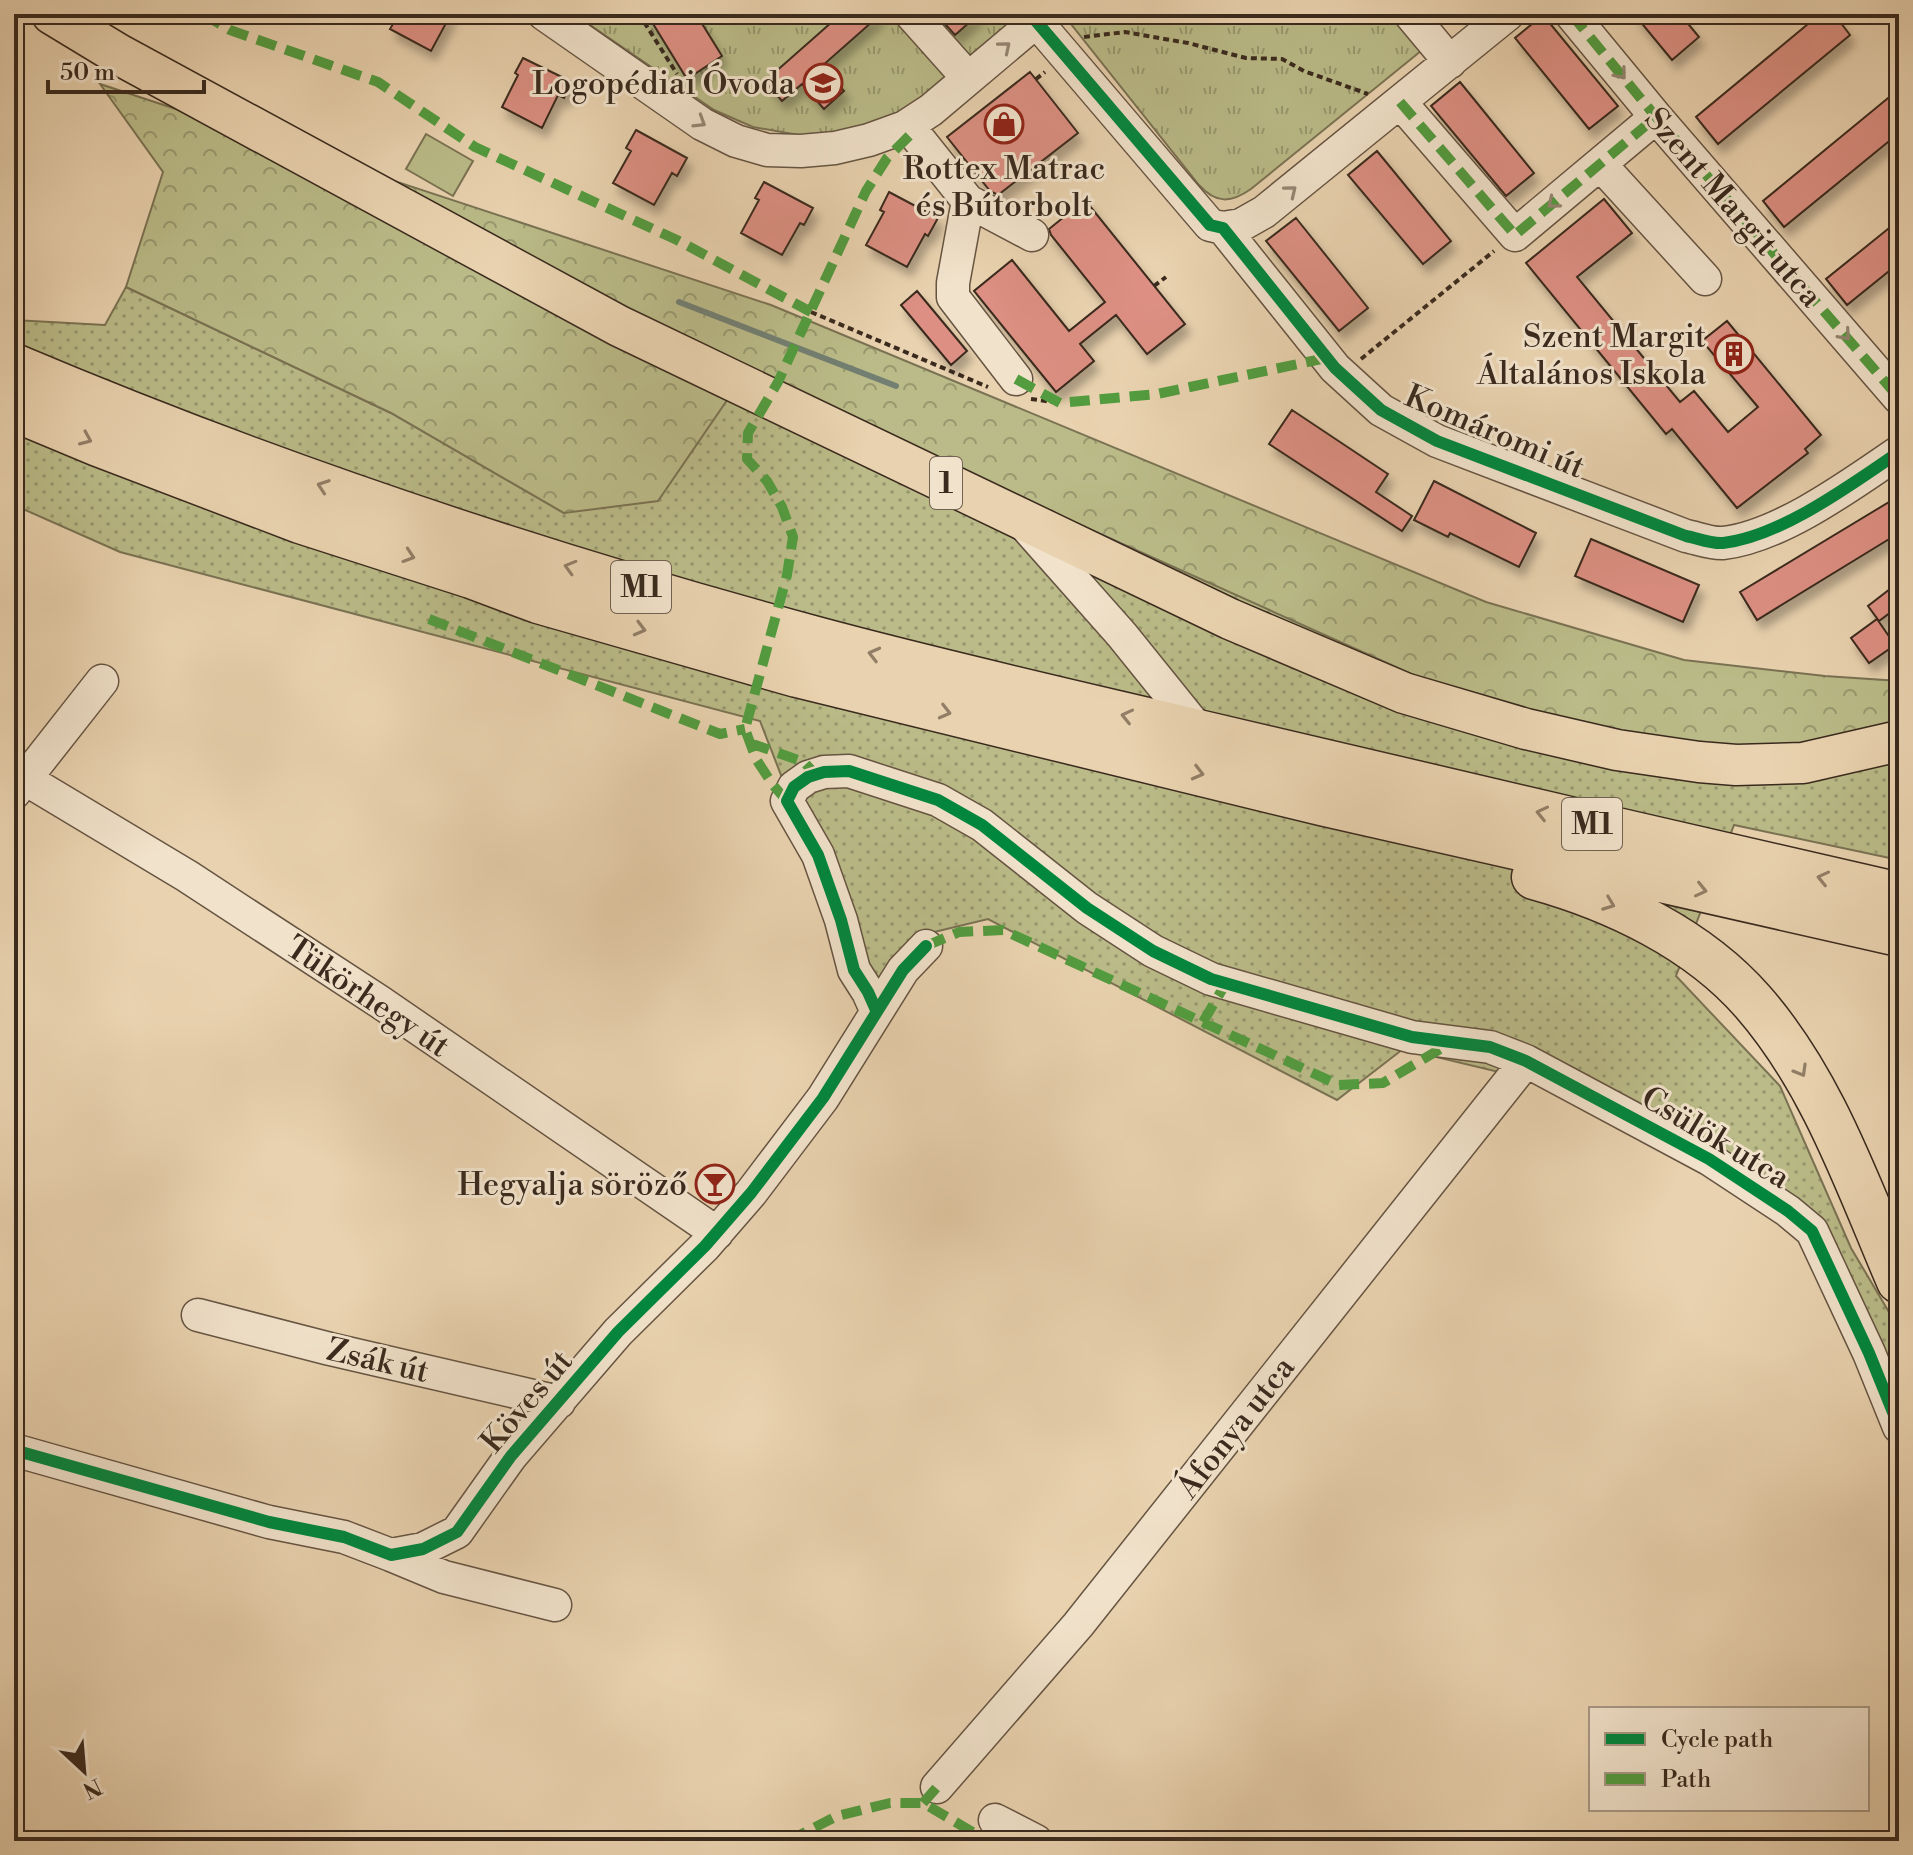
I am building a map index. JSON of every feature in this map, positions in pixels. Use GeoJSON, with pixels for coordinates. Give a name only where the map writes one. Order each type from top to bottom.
{"type":"FeatureCollection","features":[{"type":"Feature","properties":{"kind":"highway","name":"M1"},"geometry":{"type":"LineString","coordinates":[[14,366],[106,405],[307,481],[490,543],[813,638],[1018,691],[1899,895]]}},
{"type":"Feature","properties":{"kind":"highway","name":"M1"},"geometry":{"type":"LineString","coordinates":[[14,409],[300,521],[538,601],[797,675],[1325,804],[1899,934]]}},
{"type":"Feature","properties":{"kind":"highway"},"geometry":{"type":"LineString","coordinates":[[1325,804],[1408,842],[1557,883],[1625,910],[1700,954],[1752,1001],[1796,1062],[1835,1133],[1899,1281]]}},
{"type":"Feature","properties":{"kind":"main road","name":"1"},"geometry":{"type":"LineString","coordinates":[[52,14],[132,62],[619,326],[1334,666],[1404,693],[1526,729],[1658,757],[1736,765],[1803,763],[1899,741]]}},
{"type":"Feature","properties":{"kind":"street"},"geometry":{"type":"LineString","coordinates":[[544,14],[702,124],[736,141],[767,150],[835,148],[905,127],[931,110],[1037,16]]}},
{"type":"Feature","properties":{"kind":"street"},"geometry":{"type":"LineString","coordinates":[[911,14],[968,78]]}},
{"type":"Feature","properties":{"kind":"street"},"geometry":{"type":"LineString","coordinates":[[1410,14],[1440,50]]}},
{"type":"Feature","properties":{"kind":"street","name":"Szent Margit utca"},"geometry":{"type":"LineString","coordinates":[[1571,14],[1899,398]]}},
{"type":"Feature","properties":{"kind":"street","name":"Komáromi út"},"geometry":{"type":"LineString","coordinates":[[1037,16],[1210,225],[1223,228],[1346,380],[1381,410],[1437,441],[1686,536],[1720,544],[1752,536],[1802,515],[1899,452]]}},
{"type":"Feature","properties":{"kind":"street"},"geometry":{"type":"LineString","coordinates":[[1223,228],[1241,225],[1264,212],[1400,102],[1440,50],[1494,18]]}},
{"type":"Feature","properties":{"kind":"street"},"geometry":{"type":"LineString","coordinates":[[1400,102],[1515,235],[1656,117]]}},
{"type":"Feature","properties":{"kind":"street"},"geometry":{"type":"LineString","coordinates":[[913,132],[968,201],[1032,235]]}},
{"type":"Feature","properties":{"kind":"street"},"geometry":{"type":"LineString","coordinates":[[1600,164],[1705,279]]}},
{"type":"Feature","properties":{"kind":"street"},"geometry":{"type":"LineString","coordinates":[[968,201],[953,297],[1011,389]]}},
{"type":"Feature","properties":{"kind":"street"},"geometry":{"type":"LineString","coordinates":[[1016,516],[1122,635],[1201,733]]}},
{"type":"Feature","properties":{"kind":"street"},"geometry":{"type":"LineString","coordinates":[[20,786],[102,681]]}},
{"type":"Feature","properties":{"kind":"street","name":"Csülök utca"},"geometry":{"type":"LineString","coordinates":[[876,1010],[854,970],[841,920],[818,855],[787,801],[794,787],[808,777],[824,772],[849,771],[938,800],[982,825],[1087,908],[1153,951],[1211,979],[1412,1037],[1490,1047],[1526,1061],[1709,1159],[1788,1211],[1812,1231],[1869,1353],[1899,1427]]}},
{"type":"Feature","properties":{"kind":"street","name":"Tükörhegy út"},"geometry":{"type":"LineString","coordinates":[[20,786],[187,876],[380,1002],[717,1233]]}},
{"type":"Feature","properties":{"kind":"street","name":"Köves út"},"geometry":{"type":"LineString","coordinates":[[391,1555],[423,1549],[457,1532],[511,1456],[618,1332],[717,1233],[823,1098],[903,970],[926,946]]}},
{"type":"Feature","properties":{"kind":"street","name":"Áfonya utca"},"geometry":{"type":"LineString","coordinates":[[937,1787],[1078,1625],[1526,1061]]}},
{"type":"Feature","properties":{"kind":"street","name":"Zsák út"},"geometry":{"type":"LineString","coordinates":[[198,1315],[559,1402]]}},
{"type":"Feature","properties":{"kind":"street"},"geometry":{"type":"LineString","coordinates":[[14,1450],[269,1522],[344,1537],[444,1577],[555,1605]]}},
{"type":"Feature","properties":{"kind":"street"},"geometry":{"type":"LineString","coordinates":[[995,1820],[1036,1841]]}},
{"type":"Feature","properties":{"kind":"path"},"geometry":{"type":"LineString","coordinates":[[639,14],[683,85]]}},
{"type":"Feature","properties":{"kind":"path"},"geometry":{"type":"LineString","coordinates":[[1082,38],[1125,32],[1188,43],[1246,58],[1282,59],[1304,71],[1368,94]]}},
{"type":"Feature","properties":{"kind":"path"},"geometry":{"type":"LineString","coordinates":[[1036,79],[1050,68]]}},
{"type":"Feature","properties":{"kind":"path"},"geometry":{"type":"LineString","coordinates":[[1346,380],[1353,366],[1515,235]]}},
{"type":"Feature","properties":{"kind":"path"},"geometry":{"type":"LineString","coordinates":[[1154,286],[1166,277]]}},
{"type":"Feature","properties":{"kind":"path"},"geometry":{"type":"LineString","coordinates":[[811,312],[1011,389],[1060,403]]}},
{"type":"Feature","properties":{"kind":"green space"},"geometry":{"type":"Polygon","coordinates":[[[574,14],[1006,14],[1016,25],[967,68],[883,124],[810,137],[753,127],[714,110],[574,14]]]}},
{"type":"Feature","properties":{"kind":"green space"},"geometry":{"type":"Polygon","coordinates":[[[1063,14],[1410,14],[1421,51],[1251,189],[1237,197],[1224,199],[1211,196],[1199,185],[1063,14]]]}},
{"type":"Feature","properties":{"kind":"green space"},"geometry":{"type":"Polygon","coordinates":[[[100,84],[771,305],[1486,602],[1684,660],[1899,681],[1899,734],[1767,754],[1610,734],[1416,676],[745,374],[658,501],[564,513],[391,413],[126,287],[163,172],[100,84]]]}},
{"type":"Feature","properties":{"kind":"green space"},"geometry":{"type":"Polygon","coordinates":[[[426,134],[473,161],[453,196],[406,169],[426,134]]]}},
{"type":"Feature","properties":{"kind":"green space"},"geometry":{"type":"Polygon","coordinates":[[[126,287],[391,413],[564,513],[745,374],[1899,734],[1899,860],[1734,825],[1676,976],[1780,1086],[1851,1248],[1899,1329],[1899,1402],[1816,1218],[1541,1082],[1403,1049],[1337,1100],[988,919],[922,935],[879,985],[781,775],[760,721],[120,552],[14,505],[14,320],[105,325],[126,287]]]}},
{"type":"Feature","properties":{"kind":"building"},"geometry":{"type":"Polygon","coordinates":[[[399,14],[451,14],[431,51],[390,29],[399,14]]]}},
{"type":"Feature","properties":{"kind":"building"},"geometry":{"type":"Polygon","coordinates":[[[647,14],[696,14],[722,56],[687,79],[647,14]]]}},
{"type":"Feature","properties":{"kind":"building"},"geometry":{"type":"Polygon","coordinates":[[[841,14],[881,14],[822,66],[844,91],[824,109],[802,84],[782,101],[765,81],[841,14]]]}},
{"type":"Feature","properties":{"kind":"building"},"geometry":{"type":"Polygon","coordinates":[[[936,14],[979,14],[955,35],[936,14]]]}},
{"type":"Feature","properties":{"kind":"building"},"geometry":{"type":"Polygon","coordinates":[[[1634,14],[1680,14],[1699,37],[1672,60],[1634,14]]]}},
{"type":"Feature","properties":{"kind":"building"},"geometry":{"type":"Polygon","coordinates":[[[1820,14],[1834,14],[1850,35],[1718,144],[1696,117],[1820,14]]]}},
{"type":"Feature","properties":{"kind":"building"},"geometry":{"type":"Polygon","coordinates":[[[1543,15],[1618,106],[1589,129],[1515,38],[1543,15]]]}},
{"type":"Feature","properties":{"kind":"building"},"geometry":{"type":"Polygon","coordinates":[[[523,58],[572,82],[564,98],[558,95],[542,128],[502,107],[523,58]]]}},
{"type":"Feature","properties":{"kind":"building"},"geometry":{"type":"Polygon","coordinates":[[[1030,72],[1078,133],[998,195],[990,191],[947,137],[1030,72]]]}},
{"type":"Feature","properties":{"kind":"building"},"geometry":{"type":"Polygon","coordinates":[[[1460,82],[1534,173],[1506,196],[1431,106],[1460,82]]]}},
{"type":"Feature","properties":{"kind":"building"},"geometry":{"type":"Polygon","coordinates":[[[1899,89],[1899,133],[1784,227],[1763,201],[1899,89]]]}},
{"type":"Feature","properties":{"kind":"building"},"geometry":{"type":"Polygon","coordinates":[[[636,130],[687,158],[677,176],[672,173],[654,205],[613,183],[631,151],[626,148],[636,130]]]}},
{"type":"Feature","properties":{"kind":"building"},"geometry":{"type":"Polygon","coordinates":[[[1377,151],[1451,241],[1423,264],[1348,175],[1377,151]]]}},
{"type":"Feature","properties":{"kind":"building"},"geometry":{"type":"Polygon","coordinates":[[[764,182],[813,208],[804,225],[800,223],[782,255],[741,233],[759,200],[755,198],[764,182]]]}},
{"type":"Feature","properties":{"kind":"building"},"geometry":{"type":"Polygon","coordinates":[[[889,192],[938,218],[928,236],[925,234],[907,267],[866,245],[884,212],[880,210],[889,192]]]}},
{"type":"Feature","properties":{"kind":"building","name":"Szent Margit Általános Iskola"},"geometry":{"type":"Polygon","coordinates":[[[1604,199],[1632,233],[1577,277],[1680,402],[1694,391],[1728,432],[1758,407],[1702,341],[1727,321],[1821,435],[1805,449],[1808,453],[1737,508],[1672,429],[1666,434],[1526,263],[1604,199]]]}},
{"type":"Feature","properties":{"kind":"building"},"geometry":{"type":"Polygon","coordinates":[[[1085,200],[1185,324],[1147,354],[1116,315],[1080,344],[1094,361],[1056,392],[974,291],[1012,260],[1069,331],[1105,302],[1049,229],[1085,200]]]}},
{"type":"Feature","properties":{"kind":"building"},"geometry":{"type":"Polygon","coordinates":[[[1296,218],[1368,308],[1339,331],[1266,241],[1296,218]]]}},
{"type":"Feature","properties":{"kind":"building"},"geometry":{"type":"Polygon","coordinates":[[[1899,220],[1899,263],[1847,305],[1826,279],[1899,220]]]}},
{"type":"Feature","properties":{"kind":"building"},"geometry":{"type":"Polygon","coordinates":[[[917,291],[967,351],[951,365],[901,305],[917,291]]]}},
{"type":"Feature","properties":{"kind":"building"},"geometry":{"type":"Polygon","coordinates":[[[1292,410],[1388,474],[1376,492],[1412,516],[1402,531],[1269,444],[1292,410]]]}},
{"type":"Feature","properties":{"kind":"building"},"geometry":{"type":"Polygon","coordinates":[[[1434,481],[1536,533],[1519,567],[1450,533],[1448,537],[1414,520],[1434,481]]]}},
{"type":"Feature","properties":{"kind":"building"},"geometry":{"type":"Polygon","coordinates":[[[1899,496],[1899,533],[1757,620],[1740,592],[1899,496]]]}},
{"type":"Feature","properties":{"kind":"building"},"geometry":{"type":"Polygon","coordinates":[[[1591,539],[1699,585],[1683,622],[1575,576],[1591,539]]]}},
{"type":"Feature","properties":{"kind":"building"},"geometry":{"type":"Polygon","coordinates":[[[1899,582],[1899,606],[1879,621],[1868,606],[1899,582]]]}},
{"type":"Feature","properties":{"kind":"building"},"geometry":{"type":"Polygon","coordinates":[[[1877,619],[1895,645],[1869,663],[1851,638],[1877,619]]]}},
{"type":"Feature","properties":{"kind":"waterway"},"geometry":{"type":"LineString","coordinates":[[679,302],[896,386]]}},
{"type":"Feature","properties":{"kind":"marked path"},"geometry":{"type":"LineString","coordinates":[[203,14],[230,30],[378,82],[475,147],[677,240],[811,312]]}},
{"type":"Feature","properties":{"kind":"marked path"},"geometry":{"type":"LineString","coordinates":[[1571,14],[1899,398]]}},
{"type":"Feature","properties":{"kind":"marked path"},"geometry":{"type":"LineString","coordinates":[[1400,102],[1515,235],[1656,117]]}},
{"type":"Feature","properties":{"kind":"marked path"},"geometry":{"type":"LineString","coordinates":[[787,801],[756,759],[745,729],[787,575],[793,537],[782,507],[767,481],[747,459],[748,433],[778,382],[866,191],[887,158],[913,132]]}},
{"type":"Feature","properties":{"kind":"marked path"},"geometry":{"type":"LineString","coordinates":[[1016,379],[1060,403],[1157,394],[1326,358]]}},
{"type":"Feature","properties":{"kind":"marked path"},"geometry":{"type":"LineString","coordinates":[[429,619],[720,734],[745,729]]}},
{"type":"Feature","properties":{"kind":"marked path"},"geometry":{"type":"LineString","coordinates":[[750,743],[804,762],[815,774]]}},
{"type":"Feature","properties":{"kind":"marked path"},"geometry":{"type":"LineString","coordinates":[[926,946],[959,932],[1003,930],[1339,1085],[1383,1083],[1452,1042]]}},
{"type":"Feature","properties":{"kind":"marked path"},"geometry":{"type":"LineString","coordinates":[[1203,1022],[1226,983]]}},
{"type":"Feature","properties":{"kind":"marked path"},"geometry":{"type":"LineString","coordinates":[[923,1803],[937,1787]]}},
{"type":"Feature","properties":{"kind":"marked path"},"geometry":{"type":"LineString","coordinates":[[788,1841],[837,1816],[890,1803],[923,1803],[981,1837],[1004,1841]]}},
{"type":"Feature","properties":{"kind":"cycle path"},"geometry":{"type":"LineString","coordinates":[[1030,14],[1210,225],[1223,228],[1335,368],[1381,410],[1437,441],[1686,536],[1718,543],[1745,539],[1791,520],[1899,452]]}},
{"type":"Feature","properties":{"kind":"cycle path"},"geometry":{"type":"LineString","coordinates":[[876,1010],[854,970],[841,920],[818,855],[787,801],[794,787],[808,777],[824,772],[849,771],[938,800],[982,825],[1087,908],[1153,951],[1211,979],[1412,1037],[1490,1047],[1526,1061],[1709,1159],[1788,1211],[1812,1231],[1869,1353],[1899,1427]]}},
{"type":"Feature","properties":{"kind":"cycle path"},"geometry":{"type":"LineString","coordinates":[[14,1450],[269,1522],[344,1537],[391,1555],[423,1549],[457,1532],[511,1456],[618,1332],[705,1246],[751,1193],[823,1098],[903,970],[926,946]]}},
{"type":"Feature","properties":{"kind":"place","name":"Logopédiai Óvoda"},"geometry":{"type":"Point","coordinates":[823,83]}},
{"type":"Feature","properties":{"kind":"place","name":"Rottex Matrac és Bútorbolt"},"geometry":{"type":"Point","coordinates":[1004,124]}},
{"type":"Feature","properties":{"kind":"place","name":"Szent Margit Általános Iskola"},"geometry":{"type":"Point","coordinates":[1734,354]}},
{"type":"Feature","properties":{"kind":"place","name":"Hegyalja söröző"},"geometry":{"type":"Point","coordinates":[715,1184]}}]}
